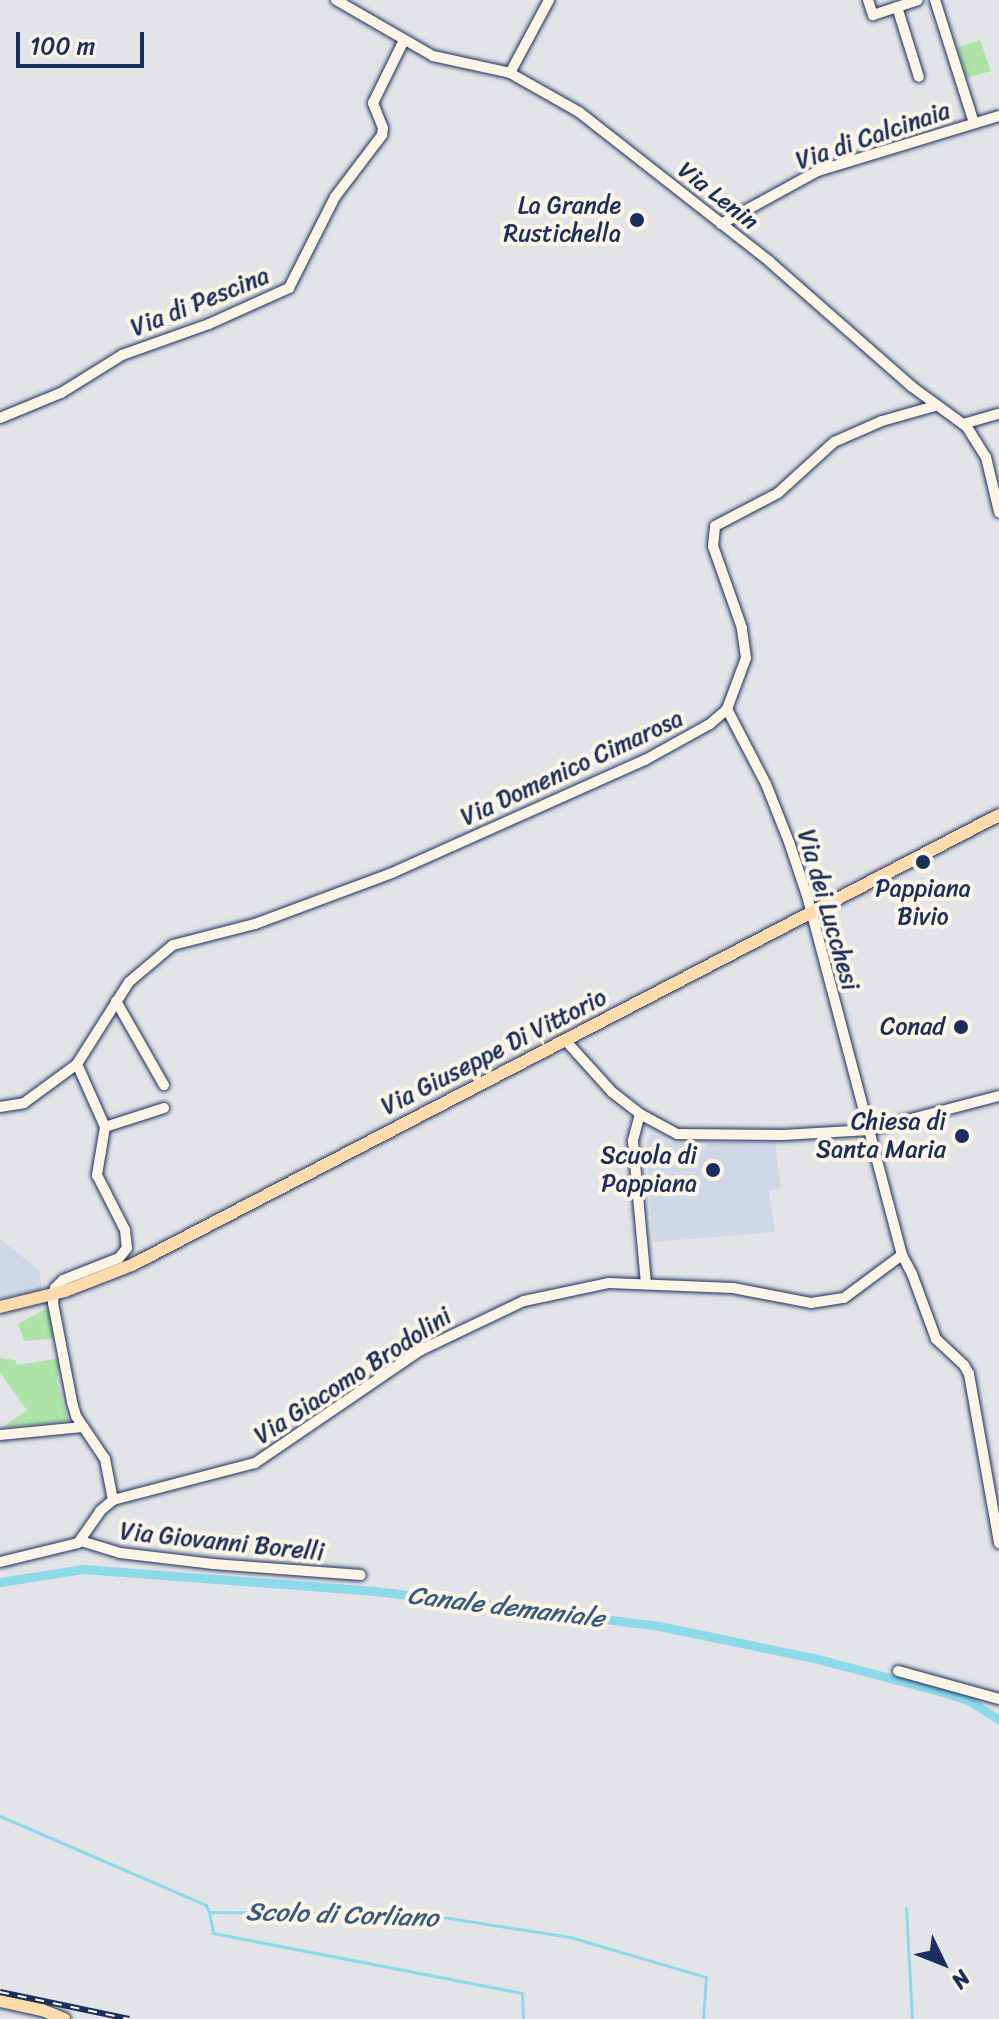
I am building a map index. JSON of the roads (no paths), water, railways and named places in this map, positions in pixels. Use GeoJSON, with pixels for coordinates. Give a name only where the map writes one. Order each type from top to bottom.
{"type":"FeatureCollection","features":[{"type":"Feature","properties":{"kind":"main road","name":"Via Giuseppe Di Vittorio"},"geometry":{"type":"LineString","coordinates":[[0,1307],[53,1295],[125,1269],[996,818]]}},
{"type":"Feature","properties":{"kind":"main road"},"geometry":{"type":"LineString","coordinates":[[0,2001],[42,2010],[64,2019]]}},
{"type":"Feature","properties":{"kind":"street","name":"Via Lenin"},"geometry":{"type":"LineString","coordinates":[[336,0],[450,63],[510,73],[570,106],[721,224],[935,406],[963,424],[982,447],[999,512]]}},
{"type":"Feature","properties":{"kind":"street"},"geometry":{"type":"LineString","coordinates":[[510,73],[549,0]]}},
{"type":"Feature","properties":{"kind":"street"},"geometry":{"type":"LineString","coordinates":[[868,0],[873,15],[918,0]]}},
{"type":"Feature","properties":{"kind":"street"},"geometry":{"type":"LineString","coordinates":[[935,0],[974,123]]}},
{"type":"Feature","properties":{"kind":"street"},"geometry":{"type":"LineString","coordinates":[[897,7],[919,77]]}},
{"type":"Feature","properties":{"kind":"street","name":"Via di Pescina"},"geometry":{"type":"LineString","coordinates":[[0,418],[61,393],[122,355],[209,324],[289,288],[335,197],[384,132],[373,103],[404,40]]}},
{"type":"Feature","properties":{"kind":"street","name":"Via di Calcinaia"},"geometry":{"type":"LineString","coordinates":[[721,224],[818,171],[999,116]]}},
{"type":"Feature","properties":{"kind":"street","name":"Via Domenico Cimarosa"},"geometry":{"type":"LineString","coordinates":[[0,1107],[24,1103],[77,1064],[136,974],[173,945],[255,924],[392,873],[683,741],[727,709],[743,675],[746,645],[716,559],[713,530],[778,493],[834,442],[882,421],[935,406]]}},
{"type":"Feature","properties":{"kind":"street"},"geometry":{"type":"LineString","coordinates":[[963,424],[999,414]]}},
{"type":"Feature","properties":{"kind":"street","name":"Via dei Lucchesi"},"geometry":{"type":"LineString","coordinates":[[727,709],[775,807],[810,913],[869,1130]]}},
{"type":"Feature","properties":{"kind":"street"},"geometry":{"type":"LineString","coordinates":[[996,818],[999,804]]}},
{"type":"Feature","properties":{"kind":"street"},"geometry":{"type":"LineString","coordinates":[[116,1001],[164,1085]]}},
{"type":"Feature","properties":{"kind":"street"},"geometry":{"type":"LineString","coordinates":[[565,1040],[596,1077],[640,1114],[677,1134],[869,1130],[999,1096]]}},
{"type":"Feature","properties":{"kind":"street"},"geometry":{"type":"LineString","coordinates":[[0,1562],[81,1541],[100,1511],[113,1500],[105,1459],[83,1427],[72,1402],[53,1295],[63,1280],[119,1258],[127,1248],[125,1230],[97,1175],[105,1127],[77,1064]]}},
{"type":"Feature","properties":{"kind":"street"},"geometry":{"type":"LineString","coordinates":[[105,1127],[164,1108]]}},
{"type":"Feature","properties":{"kind":"street"},"geometry":{"type":"LineString","coordinates":[[640,1114],[633,1141],[646,1284]]}},
{"type":"Feature","properties":{"kind":"street"},"geometry":{"type":"LineString","coordinates":[[869,1130],[902,1255],[936,1339],[969,1374],[999,1543]]}},
{"type":"Feature","properties":{"kind":"street","name":"Via Giacomo Brodolini"},"geometry":{"type":"LineString","coordinates":[[113,1500],[255,1463],[419,1351],[511,1305],[597,1284],[733,1288],[800,1302],[827,1303],[855,1292],[902,1255]]}},
{"type":"Feature","properties":{"kind":"street"},"geometry":{"type":"LineString","coordinates":[[0,1435],[83,1427]]}},
{"type":"Feature","properties":{"kind":"street","name":"Via Giovanni Borelli"},"geometry":{"type":"LineString","coordinates":[[81,1541],[98,1549],[166,1559],[361,1575]]}},
{"type":"Feature","properties":{"kind":"street"},"geometry":{"type":"LineString","coordinates":[[898,1671],[999,1699]]}},
{"type":"Feature","properties":{"kind":"waterway","name":"Canale demaniale"},"geometry":{"type":"LineString","coordinates":[[0,1582],[83,1569],[375,1591],[659,1626],[814,1658],[943,1692],[970,1701],[999,1720]]}},
{"type":"Feature","properties":{"kind":"waterway","name":"Scolo di Corliano"},"geometry":{"type":"LineString","coordinates":[[0,1816],[206,1905],[209,1912]]}},
{"type":"Feature","properties":{"kind":"waterway"},"geometry":{"type":"LineString","coordinates":[[906,1908],[912,2019]]}},
{"type":"Feature","properties":{"kind":"waterway","name":"Scolo di Corliano"},"geometry":{"type":"LineString","coordinates":[[209,1912],[422,1914],[570,1937],[706,1977],[703,2019]]}},
{"type":"Feature","properties":{"kind":"waterway"},"geometry":{"type":"LineString","coordinates":[[209,1912],[213,1933],[522,1993],[523,2019]]}},
{"type":"Feature","properties":{"kind":"railway"},"geometry":{"type":"LineString","coordinates":[[0,1992],[129,2019]]}},
{"type":"Feature","properties":{"kind":"place","name":"La Grande Rustichella"},"geometry":{"type":"Point","coordinates":[637,220]}},
{"type":"Feature","properties":{"kind":"place","name":"Pappiana Bivio"},"geometry":{"type":"Point","coordinates":[923,862]}},
{"type":"Feature","properties":{"kind":"place","name":"Conad"},"geometry":{"type":"Point","coordinates":[961,1027]}},
{"type":"Feature","properties":{"kind":"place","name":"Chiesa di Santa Maria"},"geometry":{"type":"Point","coordinates":[962,1136]}},
{"type":"Feature","properties":{"kind":"place","name":"Scuola di Pappiana"},"geometry":{"type":"Point","coordinates":[713,1170]}}]}
